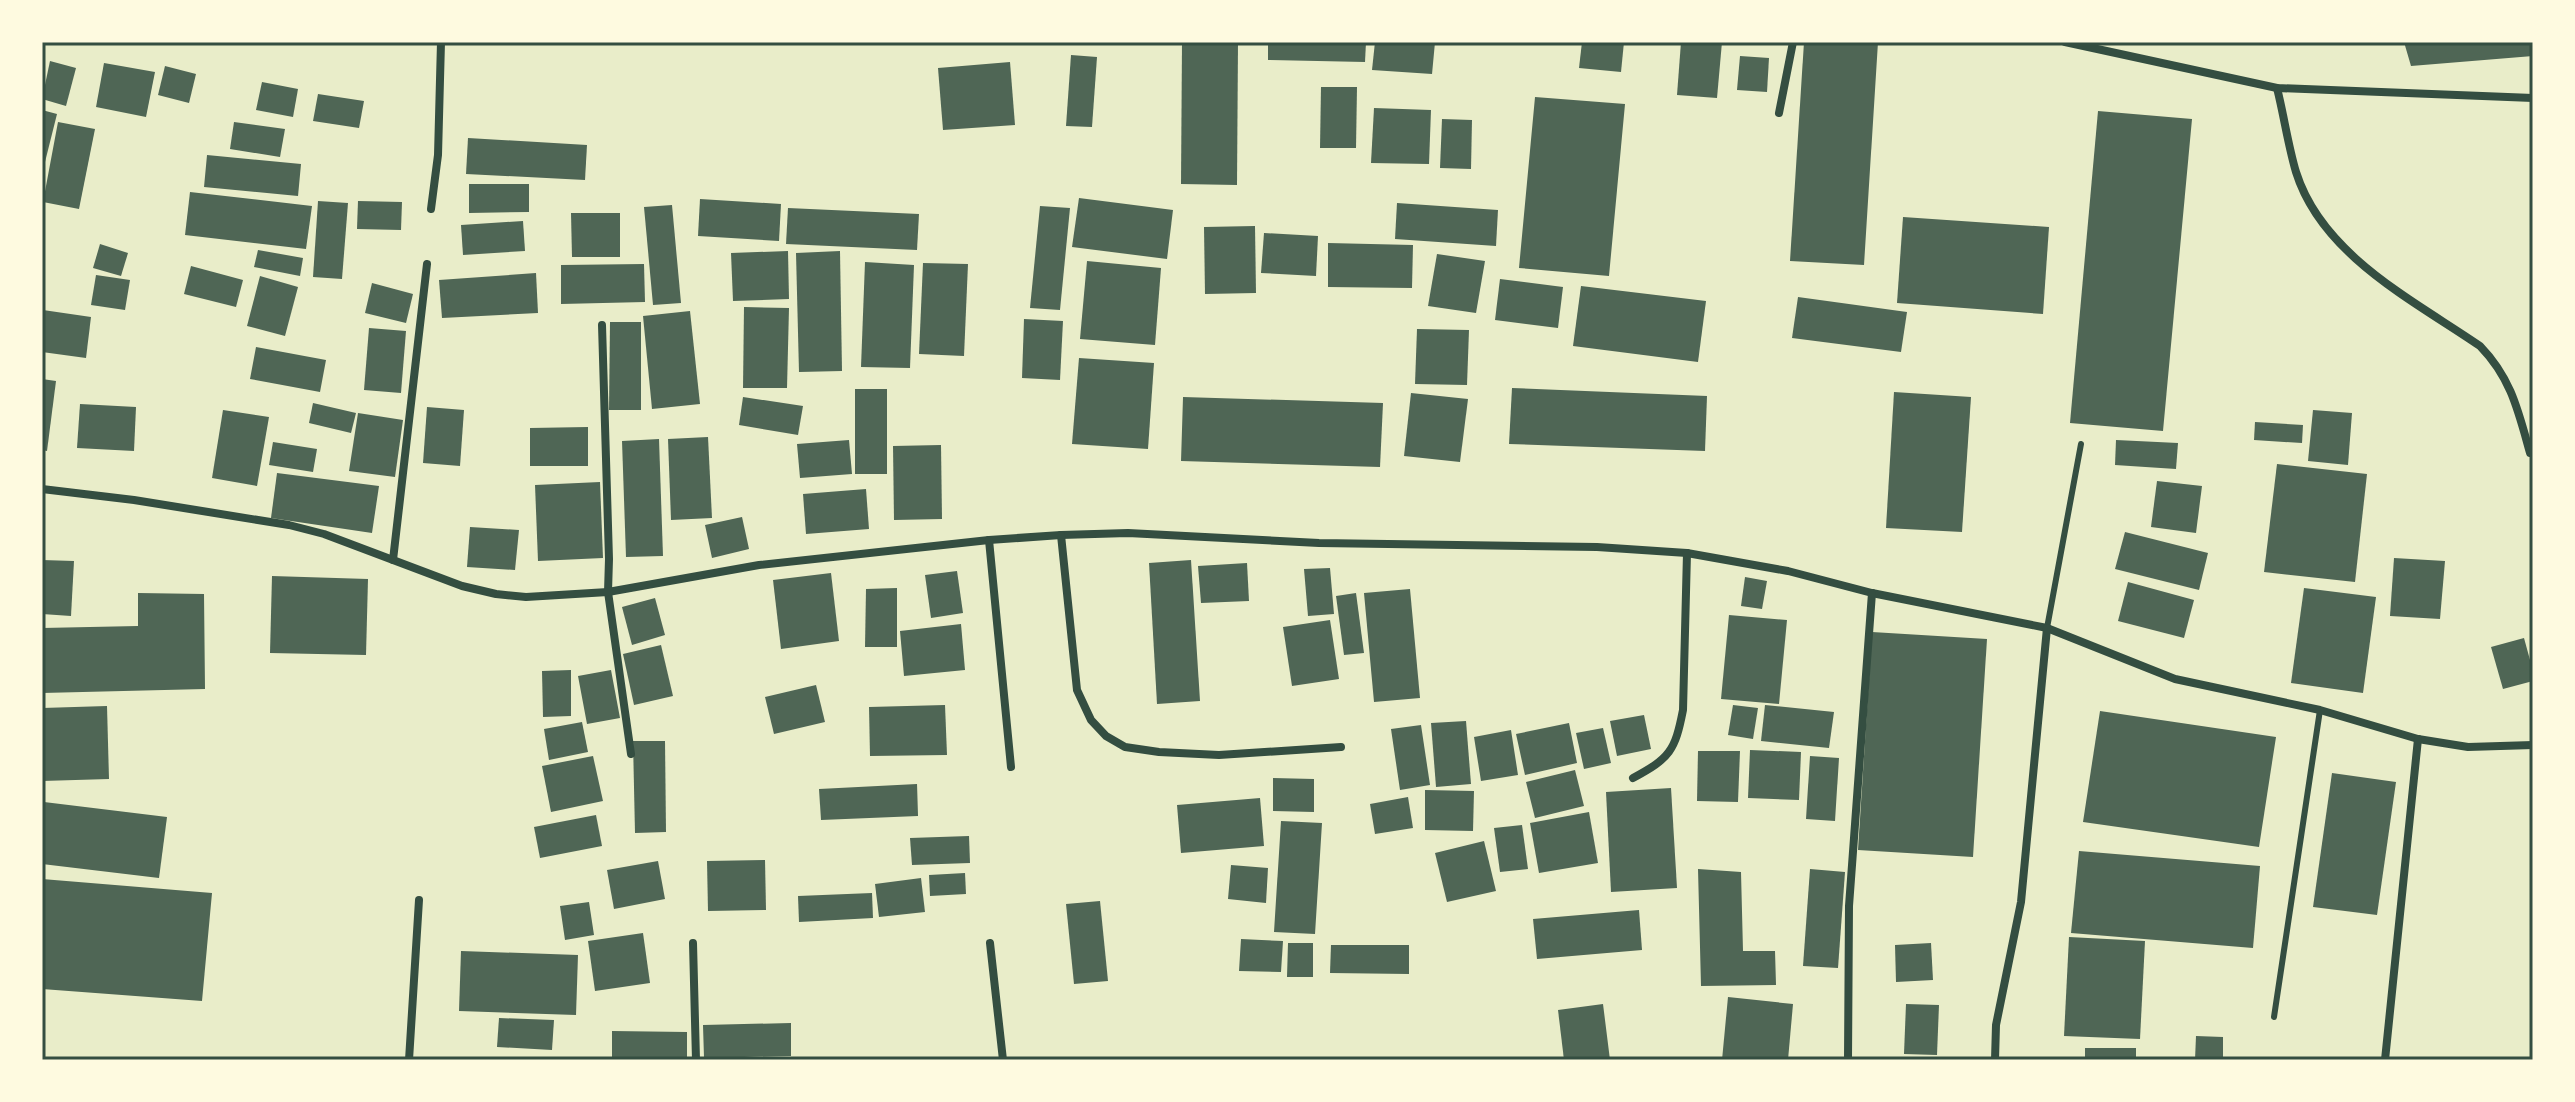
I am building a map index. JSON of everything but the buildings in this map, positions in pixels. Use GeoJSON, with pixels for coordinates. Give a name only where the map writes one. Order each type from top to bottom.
{"type":"FeatureCollection","features":[{"type":"Feature","properties":{"kind":"street"},"geometry":{"type":"LineString","coordinates":[[431,209],[438,155],[441,42]]}},
{"type":"Feature","properties":{"kind":"street"},"geometry":{"type":"LineString","coordinates":[[1779,113],[1793,42]]}},
{"type":"Feature","properties":{"kind":"street"},"geometry":{"type":"LineString","coordinates":[[2065,42],[2277,88],[2533,98]]}},
{"type":"Feature","properties":{"kind":"street"},"geometry":{"type":"LineString","coordinates":[[2277,88],[2297,174],[2329,230],[2371,271],[2480,346],[2493,359],[2513,392],[2530,453]]}},
{"type":"Feature","properties":{"kind":"street"},"geometry":{"type":"LineString","coordinates":[[393,560],[427,264]]}},
{"type":"Feature","properties":{"kind":"street"},"geometry":{"type":"LineString","coordinates":[[602,325],[608,592],[631,754]]}},
{"type":"Feature","properties":{"kind":"street"},"geometry":{"type":"LineString","coordinates":[[42,489],[289,525],[324,534],[462,586],[496,594],[559,597],[608,592],[759,565],[1061,535],[1128,533],[1290,542],[1597,547],[1687,553],[1788,571],[1872,593],[2047,628],[2175,679],[2320,710],[2418,739],[2468,747],[2533,745]]}},
{"type":"Feature","properties":{"kind":"street"},"geometry":{"type":"LineString","coordinates":[[1061,535],[1077,690],[1091,720],[1106,736],[1125,747],[1219,755],[1341,747]]}},
{"type":"Feature","properties":{"kind":"street"},"geometry":{"type":"LineString","coordinates":[[989,540],[1011,767]]}},
{"type":"Feature","properties":{"kind":"street"},"geometry":{"type":"LineString","coordinates":[[1633,778],[1661,763],[1679,732],[1683,710],[1687,553]]}},
{"type":"Feature","properties":{"kind":"street"},"geometry":{"type":"LineString","coordinates":[[1848,1060],[1849,906],[1872,593]]}},
{"type":"Feature","properties":{"kind":"street"},"geometry":{"type":"LineString","coordinates":[[1995,1060],[1996,1025],[2003,981],[2021,902],[2047,628]]}},
{"type":"Feature","properties":{"kind":"street"},"geometry":{"type":"LineString","coordinates":[[2385,1060],[2418,739]]}},
{"type":"Feature","properties":{"kind":"street"},"geometry":{"type":"LineString","coordinates":[[409,1060],[419,900]]}},
{"type":"Feature","properties":{"kind":"street"},"geometry":{"type":"LineString","coordinates":[[693,943],[696,1060]]}},
{"type":"Feature","properties":{"kind":"street"},"geometry":{"type":"LineString","coordinates":[[990,943],[1003,1060]]}},
{"type":"Feature","properties":{"kind":"lane"},"geometry":{"type":"LineString","coordinates":[[2047,628],[2081,444]]}},
{"type":"Feature","properties":{"kind":"lane"},"geometry":{"type":"LineString","coordinates":[[2274,1017],[2320,710]]}}]}
